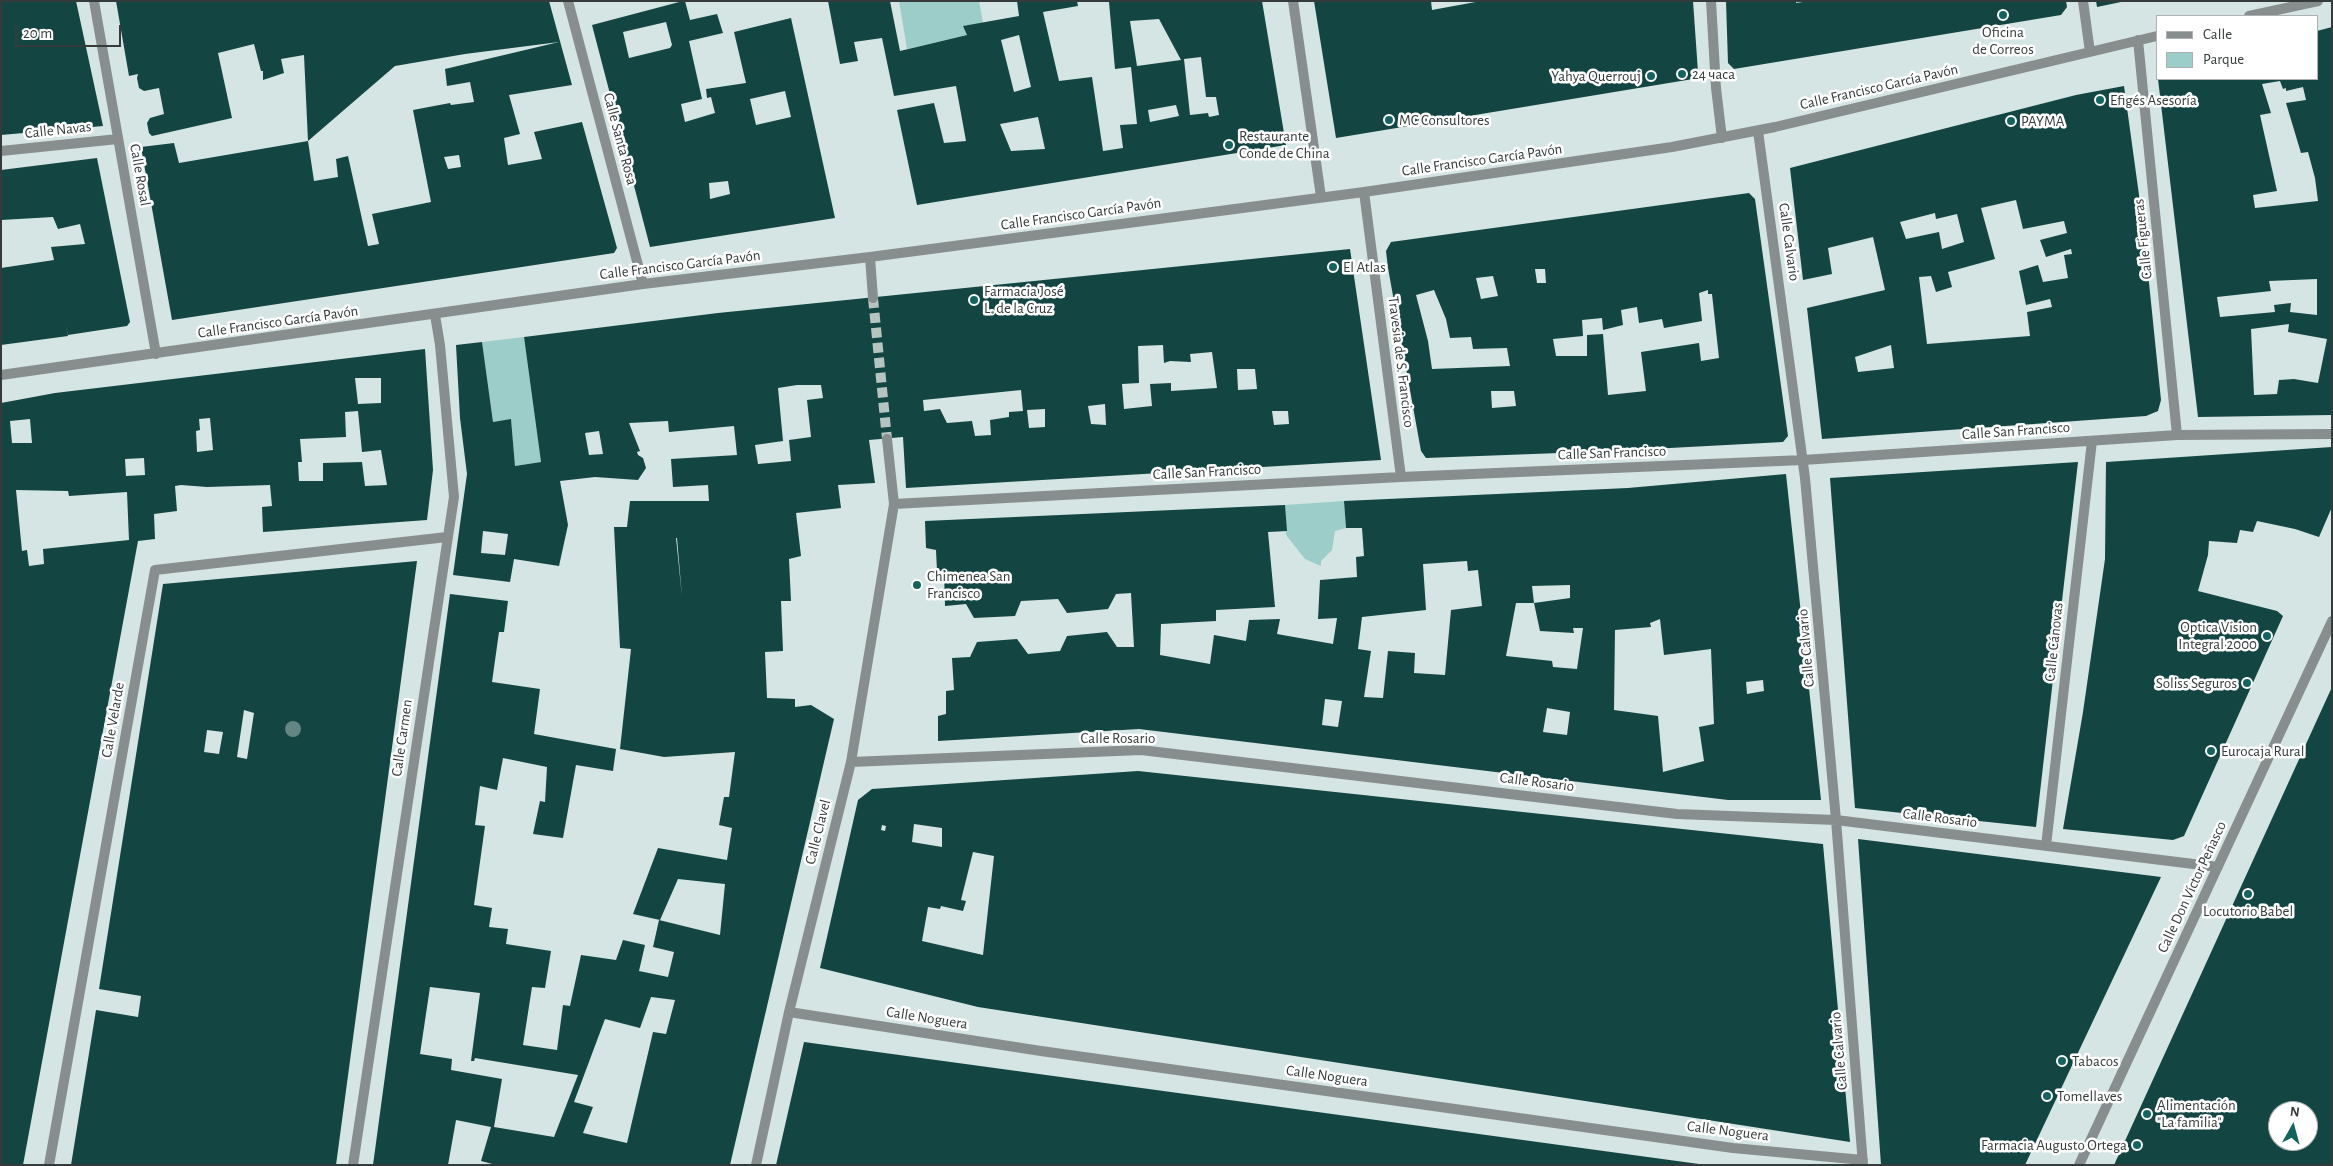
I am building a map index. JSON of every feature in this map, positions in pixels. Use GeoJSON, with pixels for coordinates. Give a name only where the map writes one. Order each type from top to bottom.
{"type":"FeatureCollection","features":[{"type":"Feature","properties":{"kind":"street","name":"Calle Rosal"},"geometry":{"type":"LineString","coordinates":[[94,1],[156,354]]}},
{"type":"Feature","properties":{"kind":"street","name":"Calle Santa Rosa"},"geometry":{"type":"LineString","coordinates":[[568,1],[643,284]]}},
{"type":"Feature","properties":{"kind":"street"},"geometry":{"type":"LineString","coordinates":[[1294,1],[1321,197]]}},
{"type":"Feature","properties":{"kind":"street"},"geometry":{"type":"LineString","coordinates":[[1711,1],[1716,88],[1722,138]]}},
{"type":"Feature","properties":{"kind":"street"},"geometry":{"type":"LineString","coordinates":[[2083,1],[2090,52]]}},
{"type":"Feature","properties":{"kind":"street"},"geometry":{"type":"LineString","coordinates":[[2254,15],[2318,1]]}},
{"type":"Feature","properties":{"kind":"street","name":"Calle Francisco García Pavón"},"geometry":{"type":"LineString","coordinates":[[1,375],[435,315],[643,284],[870,257],[1364,192],[1672,148],[1758,131],[2156,36]]}},
{"type":"Feature","properties":{"kind":"street","name":"Calle Figueras"},"geometry":{"type":"LineString","coordinates":[[2138,40],[2177,435]]}},
{"type":"Feature","properties":{"kind":"street","name":"Calle Calvario"},"geometry":{"type":"LineString","coordinates":[[1758,131],[1803,460],[1836,820],[1863,1163]]}},
{"type":"Feature","properties":{"kind":"street","name":"Calle Navas"},"geometry":{"type":"LineString","coordinates":[[1,151],[118,139]]}},
{"type":"Feature","properties":{"kind":"street","name":"Travesia de S. Francisco"},"geometry":{"type":"LineString","coordinates":[[1364,192],[1401,477]]}},
{"type":"Feature","properties":{"kind":"street"},"geometry":{"type":"LineString","coordinates":[[870,257],[872,298]]}},
{"type":"Feature","properties":{"kind":"street","name":"Calle Carmen"},"geometry":{"type":"LineString","coordinates":[[353,1165],[454,497],[440,345],[435,315]]}},
{"type":"Feature","properties":{"kind":"street","name":"Calle San Francisco"},"geometry":{"type":"LineString","coordinates":[[894,504],[1401,477],[1803,460],[2177,435],[2332,434]]}},
{"type":"Feature","properties":{"kind":"street","name":"Calle Clavel"},"geometry":{"type":"LineString","coordinates":[[756,1165],[789,1012],[851,762],[894,504],[887,439]]}},
{"type":"Feature","properties":{"kind":"street","name":"Calle Cánovas"},"geometry":{"type":"LineString","coordinates":[[2046,846],[2092,441]]}},
{"type":"Feature","properties":{"kind":"street","name":"Calle Velarde"},"geometry":{"type":"LineString","coordinates":[[49,1165],[155,570],[447,536]]}},
{"type":"Feature","properties":{"kind":"street","name":"Calle Don Víctor Peñasco"},"geometry":{"type":"LineString","coordinates":[[2079,1165],[2332,621]]}},
{"type":"Feature","properties":{"kind":"street","name":"Calle Rosario"},"geometry":{"type":"LineString","coordinates":[[851,762],[1140,750],[1677,814],[1836,820],[2218,866]]}},
{"type":"Feature","properties":{"kind":"street","name":"Calle Noguera"},"geometry":{"type":"LineString","coordinates":[[789,1012],[1041,1051],[1733,1148],[1863,1163]]}},
{"type":"Feature","properties":{"kind":"green space"},"geometry":{"type":"Polygon","coordinates":[[[899,1],[979,1],[983,23],[964,26],[967,35],[907,49],[899,1]]]}},
{"type":"Feature","properties":{"kind":"green space"},"geometry":{"type":"Polygon","coordinates":[[[524,337],[541,462],[515,466],[511,420],[493,422],[482,342],[524,337]]]}},
{"type":"Feature","properties":{"kind":"green space"},"geometry":{"type":"Polygon","coordinates":[[[1344,501],[1346,528],[1335,531],[1332,550],[1321,561],[1321,566],[1305,559],[1286,535],[1285,505],[1344,501]]]}},
{"type":"Feature","properties":{"kind":"building"},"geometry":{"type":"Polygon","coordinates":[[[1,1],[76,1],[103,126],[1,135],[1,1]]]}},
{"type":"Feature","properties":{"kind":"building"},"geometry":{"type":"Polygon","coordinates":[[[116,1],[549,1],[572,85],[509,95],[520,134],[504,138],[508,165],[542,159],[534,132],[582,122],[617,248],[614,253],[172,320],[141,147],[174,143],[179,163],[308,141],[304,55],[281,59],[284,73],[263,80],[263,71],[261,71],[254,44],[218,53],[232,118],[152,136],[149,133],[147,123],[150,118],[164,114],[159,88],[144,91],[139,88],[138,74],[129,76],[116,1]],[[559,42],[465,54],[395,66],[308,141],[314,181],[338,177],[336,159],[348,156],[368,246],[379,244],[372,214],[431,202],[413,110],[450,103],[451,105],[474,102],[470,82],[447,86],[445,69],[559,42]],[[459,155],[444,157],[448,169],[461,167],[459,155]]]}},
{"type":"Feature","properties":{"kind":"building"},"geometry":{"type":"Polygon","coordinates":[[[683,1],[685,1],[690,20],[717,14],[723,33],[689,41],[702,99],[681,104],[685,122],[715,113],[711,97],[707,98],[706,89],[746,83],[734,32],[791,18],[835,218],[650,247],[592,25],[683,1]],[[666,22],[623,32],[629,58],[670,48],[672,45],[666,22]],[[785,91],[750,99],[756,125],[791,117],[785,91]],[[728,181],[709,183],[710,199],[730,194],[728,181]]]}},
{"type":"Feature","properties":{"kind":"building"},"geometry":{"type":"Polygon","coordinates":[[[828,1],[890,1],[900,51],[967,35],[963,26],[1019,16],[1017,1],[1077,1],[1078,6],[1043,12],[1059,81],[1092,77],[1103,151],[1123,148],[1120,125],[1137,124],[1131,67],[1115,69],[1109,2],[1262,1],[1286,145],[917,205],[897,110],[934,103],[944,143],[966,141],[956,86],[894,96],[882,38],[854,42],[858,61],[840,64],[828,1]],[[1159,19],[1130,21],[1137,66],[1181,60],[1159,19]],[[1019,35],[1001,40],[1014,92],[1031,87],[1019,35]],[[1201,57],[1184,59],[1190,115],[1208,113],[1209,117],[1219,115],[1216,97],[1206,97],[1201,57]],[[1176,105],[1148,110],[1150,122],[1179,116],[1176,105]],[[1038,117],[1000,124],[1011,151],[1045,149],[1038,117]]]}},
{"type":"Feature","properties":{"kind":"building"},"geometry":{"type":"Polygon","coordinates":[[[1314,1],[1431,1],[1432,10],[1481,1],[1693,1],[1698,72],[1693,79],[1336,138],[1314,1]]]}},
{"type":"Feature","properties":{"kind":"building"},"geometry":{"type":"Polygon","coordinates":[[[1726,1],[1796,1],[1796,3],[1810,1],[2066,1],[2067,7],[2061,15],[1734,69],[1728,63],[1726,1]]]}},
{"type":"Feature","properties":{"kind":"building"},"geometry":{"type":"Polygon","coordinates":[[[2096,1],[2121,1],[2121,2],[2097,7],[2096,1]]]}},
{"type":"Feature","properties":{"kind":"building"},"geometry":{"type":"Polygon","coordinates":[[[2332,27],[2332,415],[2198,417],[2158,80],[2318,80],[2318,31],[2332,27]],[[2280,81],[2262,84],[2271,113],[2260,115],[2277,191],[2253,195],[2255,208],[2318,201],[2315,178],[2308,152],[2301,153],[2286,103],[2306,100],[2303,87],[2286,91],[2286,88],[2283,89],[2280,81]],[[2317,279],[2269,281],[2271,291],[2217,297],[2220,317],[2275,312],[2274,305],[2291,303],[2290,312],[2317,315],[2317,279]],[[2289,324],[2251,329],[2254,395],[2277,394],[2279,380],[2294,379],[2318,383],[2327,339],[2288,332],[2289,324]]]}},
{"type":"Feature","properties":{"kind":"building"},"geometry":{"type":"Polygon","coordinates":[[[2124,86],[2143,224],[2161,400],[2158,411],[2146,416],[1822,439],[1807,308],[1885,290],[1873,237],[1828,248],[1832,274],[1803,280],[1790,168],[2076,95],[2124,86]],[[2016,200],[1981,208],[1995,259],[1948,272],[1952,287],[1936,292],[1931,276],[1919,277],[1927,344],[2030,336],[2027,312],[2052,307],[2050,299],[2026,305],[2019,271],[2038,265],[2043,282],[2068,278],[2064,255],[2072,254],[2071,249],[2046,257],[2040,240],[2067,233],[2064,221],[2023,229],[2016,200]],[[1935,213],[1900,222],[1906,239],[1939,232],[1942,249],[1964,242],[1957,214],[1936,219],[1935,213]],[[1891,345],[1855,357],[1858,372],[1894,368],[1891,345]]]}},
{"type":"Feature","properties":{"kind":"building"},"geometry":{"type":"Polygon","coordinates":[[[97,158],[130,322],[127,326],[68,335],[66,326],[68,336],[1,345],[1,268],[54,260],[51,247],[85,244],[80,224],[58,229],[53,217],[1,220],[1,170],[97,158]]]}},
{"type":"Feature","properties":{"kind":"building"},"geometry":{"type":"Polygon","coordinates":[[[1749,193],[1755,199],[1788,436],[1783,442],[1426,458],[1421,451],[1388,268],[1386,251],[1391,242],[1749,193]],[[1535,269],[1537,283],[1546,283],[1545,269],[1535,269]],[[1493,276],[1476,278],[1481,299],[1498,296],[1493,276]],[[1434,290],[1416,295],[1428,341],[1432,369],[1510,366],[1507,348],[1473,349],[1471,337],[1450,338],[1446,319],[1434,290]],[[1708,290],[1699,293],[1702,321],[1664,328],[1662,319],[1639,323],[1637,307],[1621,310],[1623,325],[1603,330],[1602,318],[1582,320],[1583,336],[1553,339],[1556,356],[1587,356],[1587,335],[1603,334],[1608,395],[1646,391],[1641,352],[1699,343],[1701,361],[1719,358],[1712,294],[1708,294],[1708,290]],[[1491,391],[1492,408],[1516,406],[1514,391],[1491,391]]]}},
{"type":"Feature","properties":{"kind":"building"},"geometry":{"type":"Polygon","coordinates":[[[1350,249],[1381,460],[906,488],[903,437],[869,440],[875,483],[838,485],[841,508],[796,513],[801,556],[789,559],[791,601],[781,601],[783,651],[765,652],[767,698],[795,699],[795,707],[811,705],[834,719],[730,1165],[496,1165],[481,1161],[491,1127],[456,1120],[448,1165],[373,1165],[450,594],[508,601],[504,632],[499,632],[492,682],[540,689],[534,734],[616,749],[613,771],[576,765],[563,838],[533,834],[540,801],[545,802],[547,767],[503,758],[497,790],[480,786],[475,825],[485,826],[474,905],[492,908],[489,927],[508,929],[506,944],[551,951],[545,988],[532,987],[523,1045],[557,1050],[563,1005],[570,1006],[581,955],[616,960],[623,940],[645,945],[639,971],[668,977],[674,952],[653,947],[659,920],[720,935],[725,884],[678,879],[660,920],[633,914],[658,848],[727,860],[732,828],[719,825],[724,797],[729,797],[735,752],[664,757],[620,749],[631,649],[620,648],[614,527],[627,527],[630,501],[709,501],[708,485],[673,487],[671,459],[737,455],[734,426],[669,432],[668,421],[629,423],[640,451],[637,452],[638,455],[643,458],[646,468],[638,480],[595,477],[560,481],[568,525],[559,566],[514,559],[510,582],[453,575],[467,474],[460,418],[456,345],[482,342],[493,422],[511,419],[515,466],[541,462],[524,337],[718,313],[1350,249]],[[1163,345],[1138,346],[1139,383],[1122,384],[1124,409],[1152,406],[1150,384],[1171,383],[1171,391],[1217,388],[1212,352],[1190,354],[1191,362],[1170,361],[1164,363],[1163,345]],[[1237,369],[1238,390],[1257,389],[1255,369],[1237,369]],[[797,385],[778,388],[783,441],[755,445],[758,464],[791,461],[789,440],[811,437],[807,400],[823,398],[821,385],[797,385]],[[1021,390],[923,400],[924,411],[940,409],[947,423],[972,421],[975,436],[991,435],[990,420],[1009,417],[1009,412],[1023,411],[1021,390]],[[1105,404],[1088,406],[1091,424],[1106,425],[1105,404]],[[1045,409],[1027,410],[1029,428],[1045,427],[1045,409]],[[1272,411],[1274,425],[1289,424],[1288,411],[1272,411]],[[599,431],[585,433],[589,455],[603,454],[599,431]],[[483,531],[481,553],[505,555],[508,534],[483,531]],[[676,538],[682,597],[677,538],[676,538]],[[430,987],[420,1054],[452,1059],[451,1070],[502,1079],[494,1127],[554,1137],[578,1075],[475,1058],[474,1061],[471,1061],[480,993],[430,987]],[[651,997],[640,1028],[605,1019],[574,1102],[593,1107],[583,1133],[627,1143],[653,1032],[666,1034],[675,1000],[651,997]]]}},
{"type":"Feature","properties":{"kind":"building"},"geometry":{"type":"Polygon","coordinates":[[[425,349],[433,470],[427,520],[263,532],[262,507],[272,506],[270,485],[175,486],[177,511],[154,514],[155,539],[138,541],[23,1165],[1,1165],[1,403],[55,393],[425,349]],[[355,378],[358,404],[381,403],[381,378],[355,378]],[[358,411],[345,412],[346,437],[300,439],[302,462],[298,462],[299,481],[323,481],[323,463],[362,462],[365,486],[387,485],[381,450],[362,452],[358,411]],[[210,418],[199,419],[200,430],[196,431],[197,452],[213,450],[210,418]],[[30,419],[10,421],[12,443],[32,443],[30,419]],[[144,458],[125,459],[126,476],[145,475],[144,458]],[[16,490],[22,551],[27,550],[29,566],[44,564],[43,549],[129,540],[127,492],[69,496],[68,491],[16,490]]]}},
{"type":"Feature","properties":{"kind":"building"},"geometry":{"type":"Polygon","coordinates":[[[2332,447],[2332,507],[2319,537],[2295,529],[2257,521],[2253,532],[2240,530],[2237,543],[2209,541],[2208,555],[2198,591],[2277,611],[2283,616],[2184,836],[2173,840],[2063,829],[2083,712],[2105,559],[2106,462],[2332,447]]]}},
{"type":"Feature","properties":{"kind":"building"},"geometry":{"type":"Polygon","coordinates":[[[2078,462],[2036,827],[1855,808],[1830,478],[2078,462]]]}},
{"type":"Feature","properties":{"kind":"building"},"geometry":{"type":"Polygon","coordinates":[[[1786,474],[1821,800],[1728,800],[1139,729],[938,741],[938,716],[946,714],[946,691],[954,690],[952,658],[970,657],[977,642],[1017,639],[1028,654],[1060,651],[1067,636],[1107,632],[1117,647],[1134,647],[1131,593],[1116,594],[1108,609],[1067,613],[1058,599],[1021,601],[1015,616],[974,618],[966,604],[945,606],[944,571],[937,571],[936,550],[926,548],[925,521],[1285,505],[1287,531],[1268,532],[1275,607],[1216,610],[1216,621],[1161,624],[1160,655],[1210,664],[1214,635],[1246,641],[1249,620],[1280,619],[1277,634],[1333,644],[1337,618],[1318,619],[1320,580],[1357,577],[1356,557],[1364,556],[1362,528],[1346,528],[1344,501],[1628,488],[1786,474]],[[1467,561],[1423,564],[1426,610],[1362,617],[1358,649],[1371,651],[1364,697],[1383,698],[1388,651],[1415,653],[1414,673],[1445,675],[1451,610],[1482,606],[1478,570],[1468,571],[1467,561]],[[1570,585],[1532,586],[1534,603],[1570,598],[1570,585]],[[1516,603],[1506,656],[1552,661],[1553,667],[1577,669],[1583,628],[1573,628],[1574,633],[1540,631],[1534,603],[1516,603]],[[1660,619],[1650,623],[1651,627],[1615,630],[1614,710],[1658,716],[1663,772],[1704,761],[1699,727],[1714,724],[1711,649],[1664,655],[1660,619]],[[1763,680],[1746,682],[1747,694],[1764,691],[1763,680]],[[1325,699],[1322,725],[1338,727],[1342,701],[1325,699]],[[1547,708],[1543,732],[1567,735],[1570,712],[1547,708]]]}},
{"type":"Feature","properties":{"kind":"building"},"geometry":{"type":"Polygon","coordinates":[[[417,561],[336,1165],[71,1165],[96,1010],[138,1017],[141,996],[99,989],[163,584],[417,561]],[[244,710],[237,757],[247,759],[254,713],[244,710]],[[207,730],[204,752],[219,754],[223,732],[207,730]]]}},
{"type":"Feature","properties":{"kind":"building"},"geometry":{"type":"Polygon","coordinates":[[[2332,687],[2332,1165],[2114,1165],[2332,687]]]}},
{"type":"Feature","properties":{"kind":"building"},"geometry":{"type":"Polygon","coordinates":[[[1138,771],[1823,844],[1850,1142],[978,1007],[820,968],[858,800],[872,789],[1138,771]],[[914,824],[912,842],[942,847],[942,828],[914,824]],[[882,825],[881,830],[885,831],[886,826],[882,825]],[[973,852],[961,900],[966,901],[963,911],[941,906],[940,909],[928,907],[922,941],[983,955],[994,856],[973,852]]]}},
{"type":"Feature","properties":{"kind":"building"},"geometry":{"type":"Polygon","coordinates":[[[1858,839],[2161,877],[2025,1165],[1881,1165],[1858,839]]]}},
{"type":"Feature","properties":{"kind":"building"},"geometry":{"type":"Polygon","coordinates":[[[804,1042],[1699,1164],[1699,1165],[776,1165],[804,1042]]]}},
{"type":"Feature","properties":{"kind":"tunnel"},"geometry":{"type":"LineString","coordinates":[[873,298],[887,439]]}},
{"type":"Feature","properties":{"kind":"place","name":"Oficina de Correos"},"geometry":{"type":"Point","coordinates":[2003,15]}},
{"type":"Feature","properties":{"kind":"place","name":"24 часа"},"geometry":{"type":"Point","coordinates":[1682,74]}},
{"type":"Feature","properties":{"kind":"place","name":"Yahya Querrouj"},"geometry":{"type":"Point","coordinates":[1651,76]}},
{"type":"Feature","properties":{"kind":"place","name":"Efigés Asesoría"},"geometry":{"type":"Point","coordinates":[2100,100]}},
{"type":"Feature","properties":{"kind":"place","name":"MC Consultores"},"geometry":{"type":"Point","coordinates":[1389,120]}},
{"type":"Feature","properties":{"kind":"place","name":"PAYMA"},"geometry":{"type":"Point","coordinates":[2011,121]}},
{"type":"Feature","properties":{"kind":"place","name":"Restaurante Conde de China"},"geometry":{"type":"Point","coordinates":[1229,145]}},
{"type":"Feature","properties":{"kind":"place","name":"El Atlas"},"geometry":{"type":"Point","coordinates":[1333,267]}},
{"type":"Feature","properties":{"kind":"place","name":"Farmacia José L. de la Cruz"},"geometry":{"type":"Point","coordinates":[974,300]}},
{"type":"Feature","properties":{"kind":"place","name":"Chimenea San Francisco"},"geometry":{"type":"Point","coordinates":[917,585]}},
{"type":"Feature","properties":{"kind":"place","name":"Optica Vision Integral 2000"},"geometry":{"type":"Point","coordinates":[2267,636]}},
{"type":"Feature","properties":{"kind":"place","name":"Soliss Seguros"},"geometry":{"type":"Point","coordinates":[2247,683]}},
{"type":"Feature","properties":{"kind":"place","name":"Eurocaja Rural"},"geometry":{"type":"Point","coordinates":[2211,751]}},
{"type":"Feature","properties":{"kind":"place","name":"Locutorio Babel"},"geometry":{"type":"Point","coordinates":[2248,894]}},
{"type":"Feature","properties":{"kind":"place","name":"Tabacos"},"geometry":{"type":"Point","coordinates":[2062,1061]}},
{"type":"Feature","properties":{"kind":"place","name":"Tomellaves"},"geometry":{"type":"Point","coordinates":[2047,1096]}},
{"type":"Feature","properties":{"kind":"place","name":"Alimentación \"La familia\""},"geometry":{"type":"Point","coordinates":[2147,1114]}},
{"type":"Feature","properties":{"kind":"place","name":"Farmacia Augusto Ortega"},"geometry":{"type":"Point","coordinates":[2137,1145]}}]}
